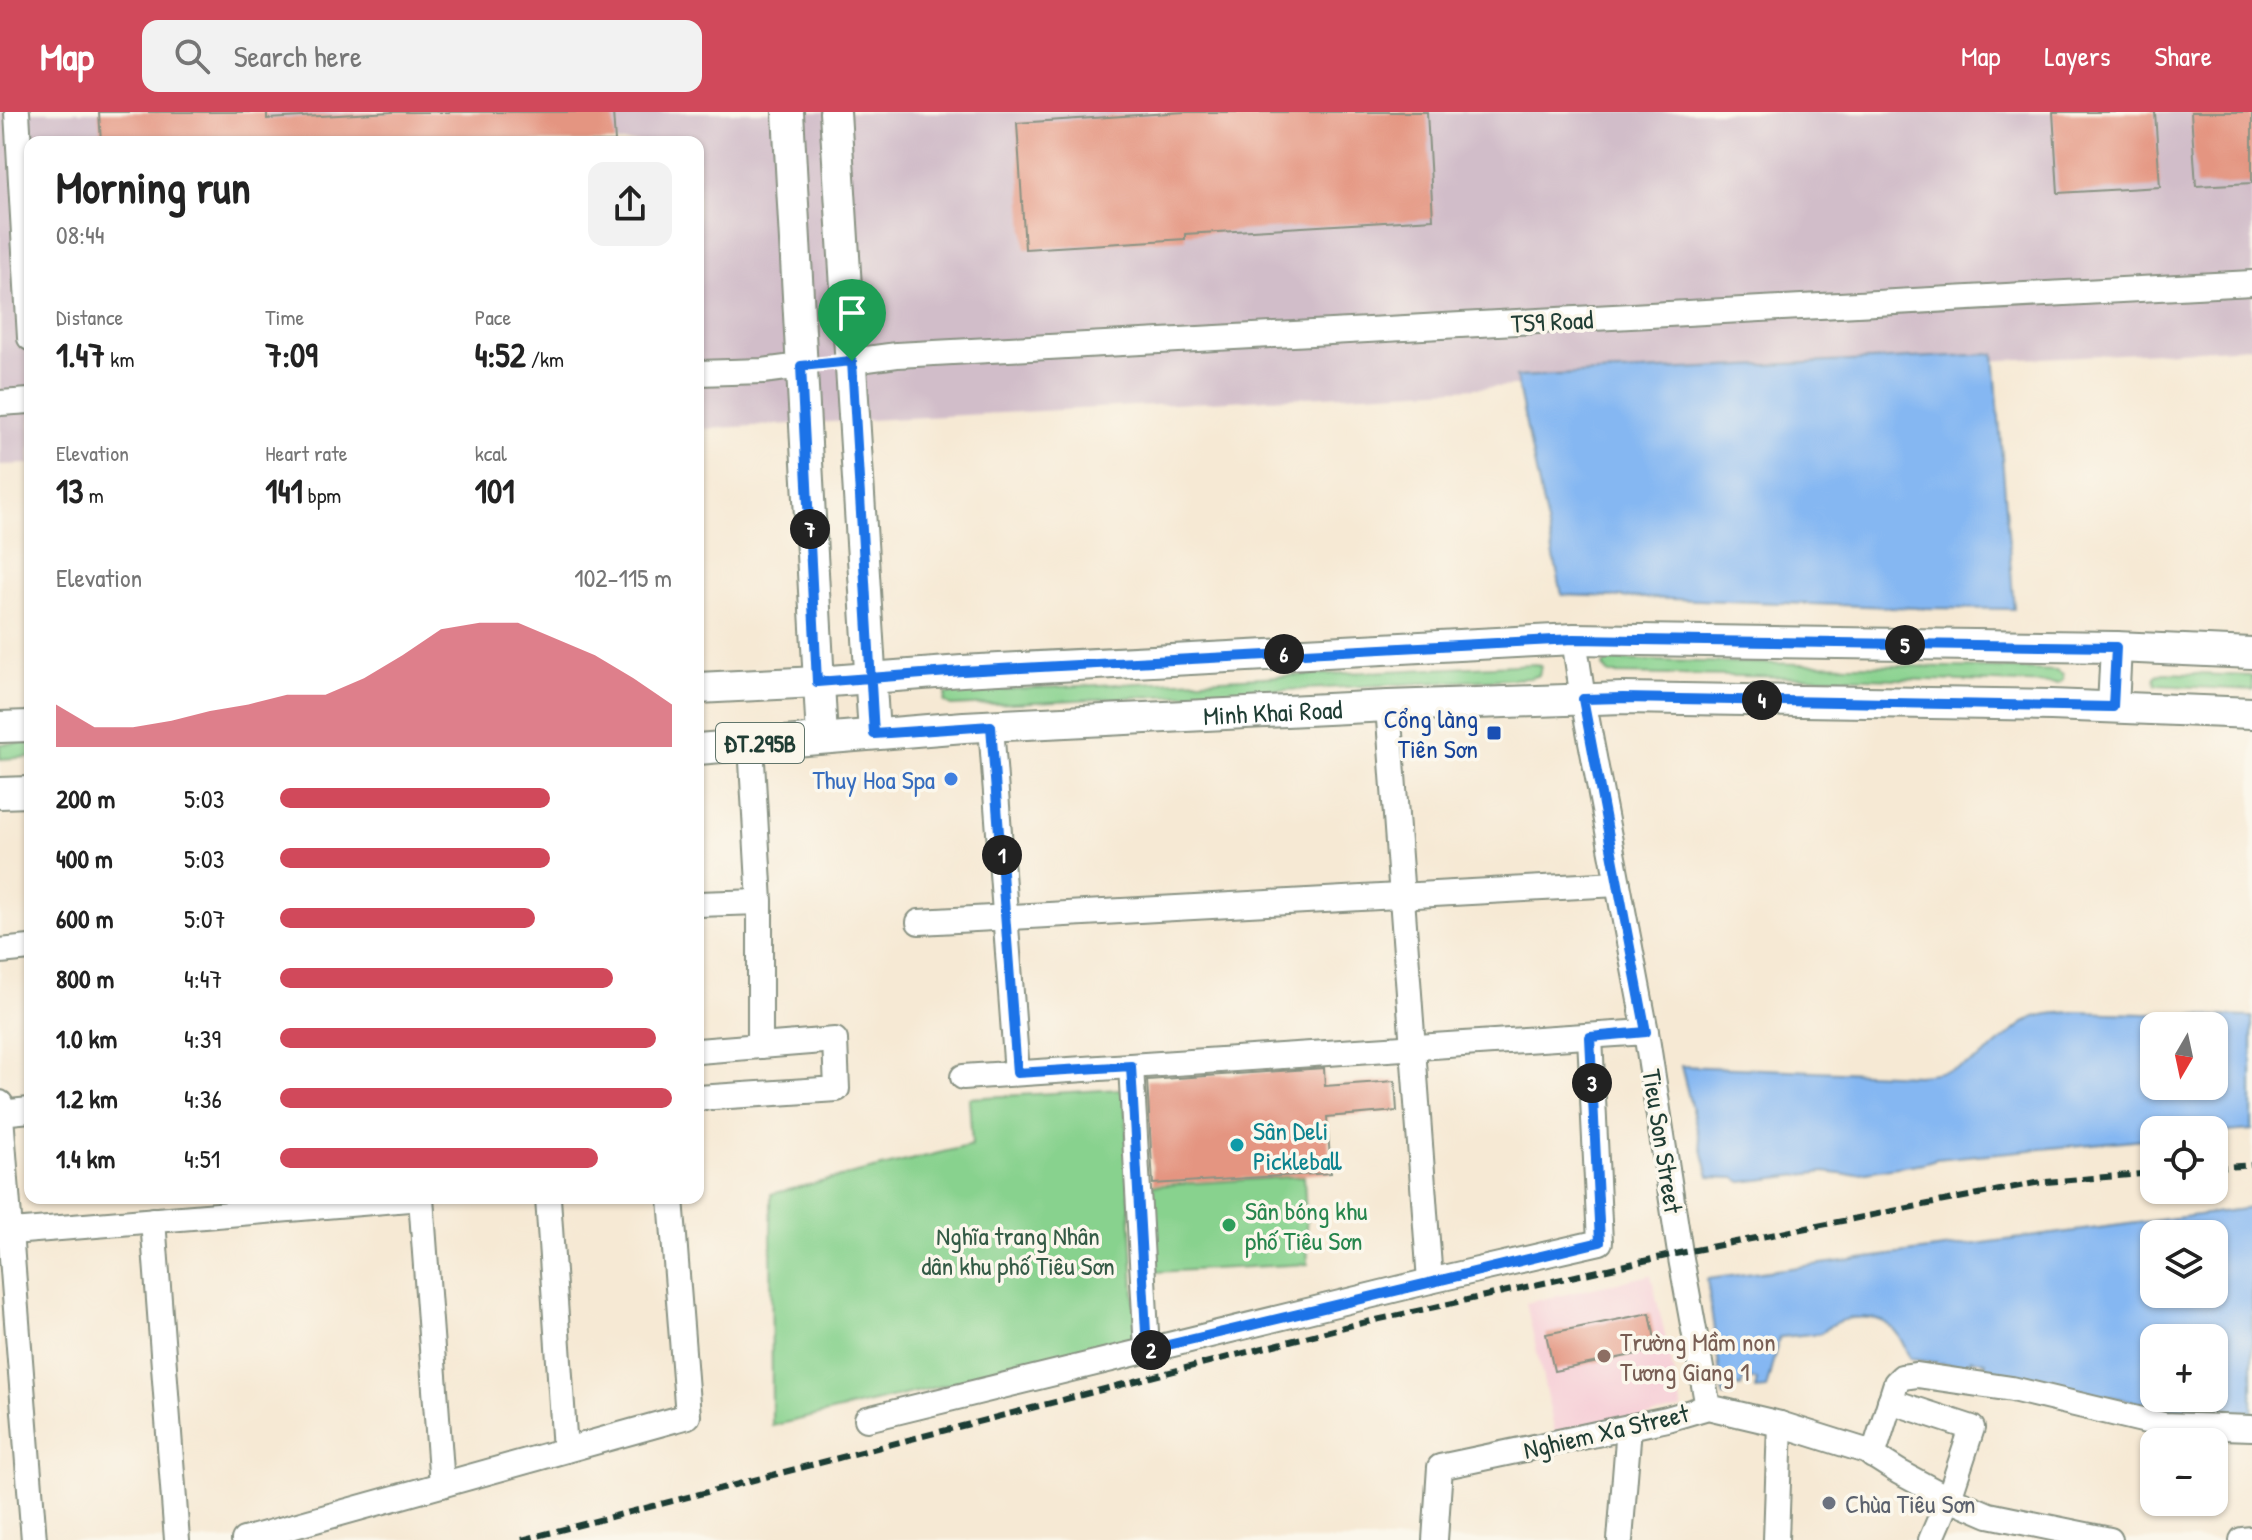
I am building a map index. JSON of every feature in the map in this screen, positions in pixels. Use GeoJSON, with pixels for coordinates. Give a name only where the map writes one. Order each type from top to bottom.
{"type":"FeatureCollection","features":[{"type":"Feature","properties":{"kind":"main road"},"geometry":{"type":"LineString","coordinates":[[788,112],[822,738]]}},
{"type":"Feature","properties":{"kind":"main road"},"geometry":{"type":"LineString","coordinates":[[835,112],[874,734]]}},
{"type":"Feature","properties":{"kind":"main road"},"geometry":{"type":"LineString","coordinates":[[801,366],[852,361]]}},
{"type":"Feature","properties":{"kind":"main road","name":"ĐT.295B"},"geometry":{"type":"LineString","coordinates":[[704,688],[1574,639],[2116,647],[2252,653]]}},
{"type":"Feature","properties":{"kind":"main road"},"geometry":{"type":"LineString","coordinates":[[2113,707],[2116,647]]}},
{"type":"Feature","properties":{"kind":"main road","name":"Minh Khai Road"},"geometry":{"type":"LineString","coordinates":[[822,738],[991,726],[1583,699],[2113,707],[2252,713]]}},
{"type":"Feature","properties":{"kind":"main road"},"geometry":{"type":"LineString","coordinates":[[0,727],[24,726]]}},
{"type":"Feature","properties":{"kind":"main road","name":"ĐT.295B"},"geometry":{"type":"LineString","coordinates":[[704,748],[822,738]]}},
{"type":"Feature","properties":{"kind":"main road"},"geometry":{"type":"LineString","coordinates":[[0,793],[24,792]]}},
{"type":"Feature","properties":{"kind":"street"},"geometry":{"type":"LineString","coordinates":[[17,112],[24,234]]}},
{"type":"Feature","properties":{"kind":"street","name":"TS9 Road"},"geometry":{"type":"LineString","coordinates":[[852,361],[897,355],[2252,283]]}},
{"type":"Feature","properties":{"kind":"street"},"geometry":{"type":"LineString","coordinates":[[704,373],[801,366]]}},
{"type":"Feature","properties":{"kind":"street"},"geometry":{"type":"LineString","coordinates":[[0,403],[24,401]]}},
{"type":"Feature","properties":{"kind":"street","name":"Tieu Son Street"},"geometry":{"type":"LineString","coordinates":[[1574,639],[1646,1032],[1680,1253],[1708,1407]]}},
{"type":"Feature","properties":{"kind":"street"},"geometry":{"type":"LineString","coordinates":[[1388,706],[1430,1281]]}},
{"type":"Feature","properties":{"kind":"street"},"geometry":{"type":"LineString","coordinates":[[991,726],[1017,1073]]}},
{"type":"Feature","properties":{"kind":"street"},"geometry":{"type":"LineString","coordinates":[[751,744],[760,902],[760,1046]]}},
{"type":"Feature","properties":{"kind":"street"},"geometry":{"type":"LineString","coordinates":[[919,922],[1618,884]]}},
{"type":"Feature","properties":{"kind":"street"},"geometry":{"type":"LineString","coordinates":[[704,904],[760,902]]}},
{"type":"Feature","properties":{"kind":"street"},"geometry":{"type":"LineString","coordinates":[[0,951],[24,949]]}},
{"type":"Feature","properties":{"kind":"street"},"geometry":{"type":"LineString","coordinates":[[963,1077],[1646,1032]]}},
{"type":"Feature","properties":{"kind":"street"},"geometry":{"type":"LineString","coordinates":[[867,1419],[1600,1242],[1590,1037]]}},
{"type":"Feature","properties":{"kind":"street"},"geometry":{"type":"LineString","coordinates":[[704,1051],[835,1040],[837,1089],[704,1098]]}},
{"type":"Feature","properties":{"kind":"street"},"geometry":{"type":"LineString","coordinates":[[1131,1066],[1147,1350]]}},
{"type":"Feature","properties":{"kind":"street"},"geometry":{"type":"LineString","coordinates":[[0,1103],[5,1232],[34,1540]]}},
{"type":"Feature","properties":{"kind":"street"},"geometry":{"type":"LineString","coordinates":[[0,1113],[24,1111]]}},
{"type":"Feature","properties":{"kind":"street"},"geometry":{"type":"LineString","coordinates":[[5,1232],[348,1204]]}},
{"type":"Feature","properties":{"kind":"street"},"geometry":{"type":"LineString","coordinates":[[421,1204],[442,1485]]}},
{"type":"Feature","properties":{"kind":"street"},"geometry":{"type":"LineString","coordinates":[[548,1204],[565,1450]]}},
{"type":"Feature","properties":{"kind":"street"},"geometry":{"type":"LineString","coordinates":[[244,1540],[688,1416],[671,1204]]}},
{"type":"Feature","properties":{"kind":"street"},"geometry":{"type":"LineString","coordinates":[[153,1220],[177,1540]]}},
{"type":"Feature","properties":{"kind":"street"},"geometry":{"type":"LineString","coordinates":[[1873,1456],[1899,1379],[1924,1375],[2012,1389],[2163,1425],[2252,1428]]}},
{"type":"Feature","properties":{"kind":"street"},"geometry":{"type":"LineString","coordinates":[[1890,1401],[1972,1428],[1949,1498],[1931,1540]]}},
{"type":"Feature","properties":{"kind":"street","name":"Nghiem Xa Street"},"geometry":{"type":"LineString","coordinates":[[1435,1540],[1440,1467],[1667,1419],[1708,1407],[1827,1437],[1866,1451],[1949,1498],[2044,1534],[2110,1540]]}},
{"type":"Feature","properties":{"kind":"street"},"geometry":{"type":"LineString","coordinates":[[1776,1540],[1780,1424]]}},
{"type":"Feature","properties":{"kind":"street"},"geometry":{"type":"LineString","coordinates":[[1620,1540],[1629,1427]]}},
{"type":"Feature","properties":{"kind":"shaded area"},"geometry":{"type":"Polygon","coordinates":[[[0,112],[2252,112],[2252,347],[704,429],[704,136],[24,136],[24,464],[0,465],[0,112]]]}},
{"type":"Feature","properties":{"kind":"shaded area","name":"Trường Mầm non Tương Giang 1"},"geometry":{"type":"Polygon","coordinates":[[[1651,1275],[1682,1409],[1556,1437],[1526,1303],[1651,1275]]]}},
{"type":"Feature","properties":{"kind":"green space"},"geometry":{"type":"Polygon","coordinates":[[[1607,660],[1995,668],[2056,671],[2063,675],[2063,680],[2058,684],[1609,674],[1603,666],[1607,660]]]}},
{"type":"Feature","properties":{"kind":"green space"},"geometry":{"type":"Polygon","coordinates":[[[1541,666],[1539,675],[1530,678],[951,706],[944,702],[946,694],[975,691],[1541,666]]]}},
{"type":"Feature","properties":{"kind":"green space"},"geometry":{"type":"Polygon","coordinates":[[[2164,673],[2252,676],[2252,690],[2156,685],[2155,677],[2164,673]]]}},
{"type":"Feature","properties":{"kind":"green space"},"geometry":{"type":"Polygon","coordinates":[[[24,742],[24,757],[0,759],[0,744],[24,742]]]}},
{"type":"Feature","properties":{"kind":"green space","name":"Nghĩa trang Nhân dân khu phố Tiêu Sơn"},"geometry":{"type":"Polygon","coordinates":[[[1120,1089],[1125,1096],[1136,1334],[1133,1341],[772,1426],[771,1194],[972,1145],[969,1098],[1120,1089]]]}},
{"type":"Feature","properties":{"kind":"green space","name":"Sân bóng khu phố Tiêu Sơn"},"geometry":{"type":"Polygon","coordinates":[[[1304,1176],[1308,1264],[1155,1272],[1150,1186],[1304,1176]]]}},
{"type":"Feature","properties":{"kind":"water"},"geometry":{"type":"Polygon","coordinates":[[[1994,354],[2014,609],[1562,595],[1516,377],[1994,354]]]}},
{"type":"Feature","properties":{"kind":"water"},"geometry":{"type":"Polygon","coordinates":[[[2049,1014],[2140,1014],[2140,1100],[2228,1100],[2228,1016],[2252,1017],[2252,1130],[2228,1132],[2228,1116],[2140,1116],[2140,1139],[1936,1159],[1847,1175],[1825,1172],[1742,1182],[1735,1178],[1709,1177],[1681,1066],[1917,1075],[1933,1073],[1971,1063],[2020,1026],[2035,1017],[2049,1014]]]}},
{"type":"Feature","properties":{"kind":"water"},"geometry":{"type":"Polygon","coordinates":[[[2252,1208],[2252,1415],[2196,1412],[2228,1412],[2228,1324],[2140,1324],[2140,1403],[1985,1369],[1986,1362],[1971,1359],[1968,1367],[1910,1359],[1895,1331],[1887,1324],[1868,1318],[1848,1319],[1821,1333],[1779,1338],[1766,1389],[1755,1390],[1757,1380],[1744,1378],[1741,1387],[1732,1385],[1728,1396],[1723,1396],[1707,1279],[2140,1223],[2140,1308],[2228,1308],[2228,1220],[2160,1220],[2252,1208]]]}},
{"type":"Feature","properties":{"kind":"building"},"geometry":{"type":"Polygon","coordinates":[[[99,112],[267,112],[267,119],[392,112],[613,112],[615,136],[101,136],[99,112]]]}},
{"type":"Feature","properties":{"kind":"building"},"geometry":{"type":"Polygon","coordinates":[[[1184,112],[1427,112],[1433,219],[1185,234],[1185,239],[1025,249],[1017,123],[1184,112]]]}},
{"type":"Feature","properties":{"kind":"building"},"geometry":{"type":"Polygon","coordinates":[[[2053,112],[2155,112],[2160,187],[2058,193],[2053,112]]]}},
{"type":"Feature","properties":{"kind":"building"},"geometry":{"type":"Polygon","coordinates":[[[2191,112],[2252,112],[2252,183],[2196,186],[2191,112]]]}},
{"type":"Feature","properties":{"kind":"building","name":"Sân Deli Pickleball"},"geometry":{"type":"Polygon","coordinates":[[[1324,1068],[1325,1086],[1395,1081],[1397,1111],[1327,1117],[1331,1173],[1153,1184],[1147,1080],[1324,1068]]]}},
{"type":"Feature","properties":{"kind":"building"},"geometry":{"type":"Polygon","coordinates":[[[1650,1313],[1657,1350],[1554,1371],[1546,1334],[1650,1313]]]}},
{"type":"Feature","properties":{"kind":"railway"},"geometry":{"type":"LineString","coordinates":[[2228,1167],[2252,1165]]}},
{"type":"Feature","properties":{"kind":"railway"},"geometry":{"type":"LineString","coordinates":[[522,1540],[1344,1327],[1680,1253],[2035,1183],[2140,1174]]}},
{"type":"Feature","properties":{"kind":"place","name":"Cổng làng Tiên Sơn"},"geometry":{"type":"Point","coordinates":[1494,733]}},
{"type":"Feature","properties":{"kind":"place","name":"Thuy Hoa Spa"},"geometry":{"type":"Point","coordinates":[951,779]}},
{"type":"Feature","properties":{"kind":"place","name":"Sân Deli Pickleball"},"geometry":{"type":"Point","coordinates":[1237,1145]}},
{"type":"Feature","properties":{"kind":"place","name":"Sân bóng khu phố Tiêu Sơn"},"geometry":{"type":"Point","coordinates":[1229,1225]}},
{"type":"Feature","properties":{"kind":"place","name":"Trường Mầm non Tương Giang 1"},"geometry":{"type":"Point","coordinates":[1604,1356]}},
{"type":"Feature","properties":{"kind":"place","name":"Chùa Tiêu Sơn"},"geometry":{"type":"Point","coordinates":[1829,1503]}},
{"type":"Feature","properties":{"kind":"route"},"geometry":{"type":"LineString","coordinates":[[852,361],[801,366],[817,682],[872,677],[962,671],[1574,639],[2116,647],[2113,707],[1583,699],[1646,1032],[1590,1037],[1600,1242],[1147,1350],[1131,1066],[1017,1073],[991,726],[874,734],[872,677],[852,361]]}}]}
